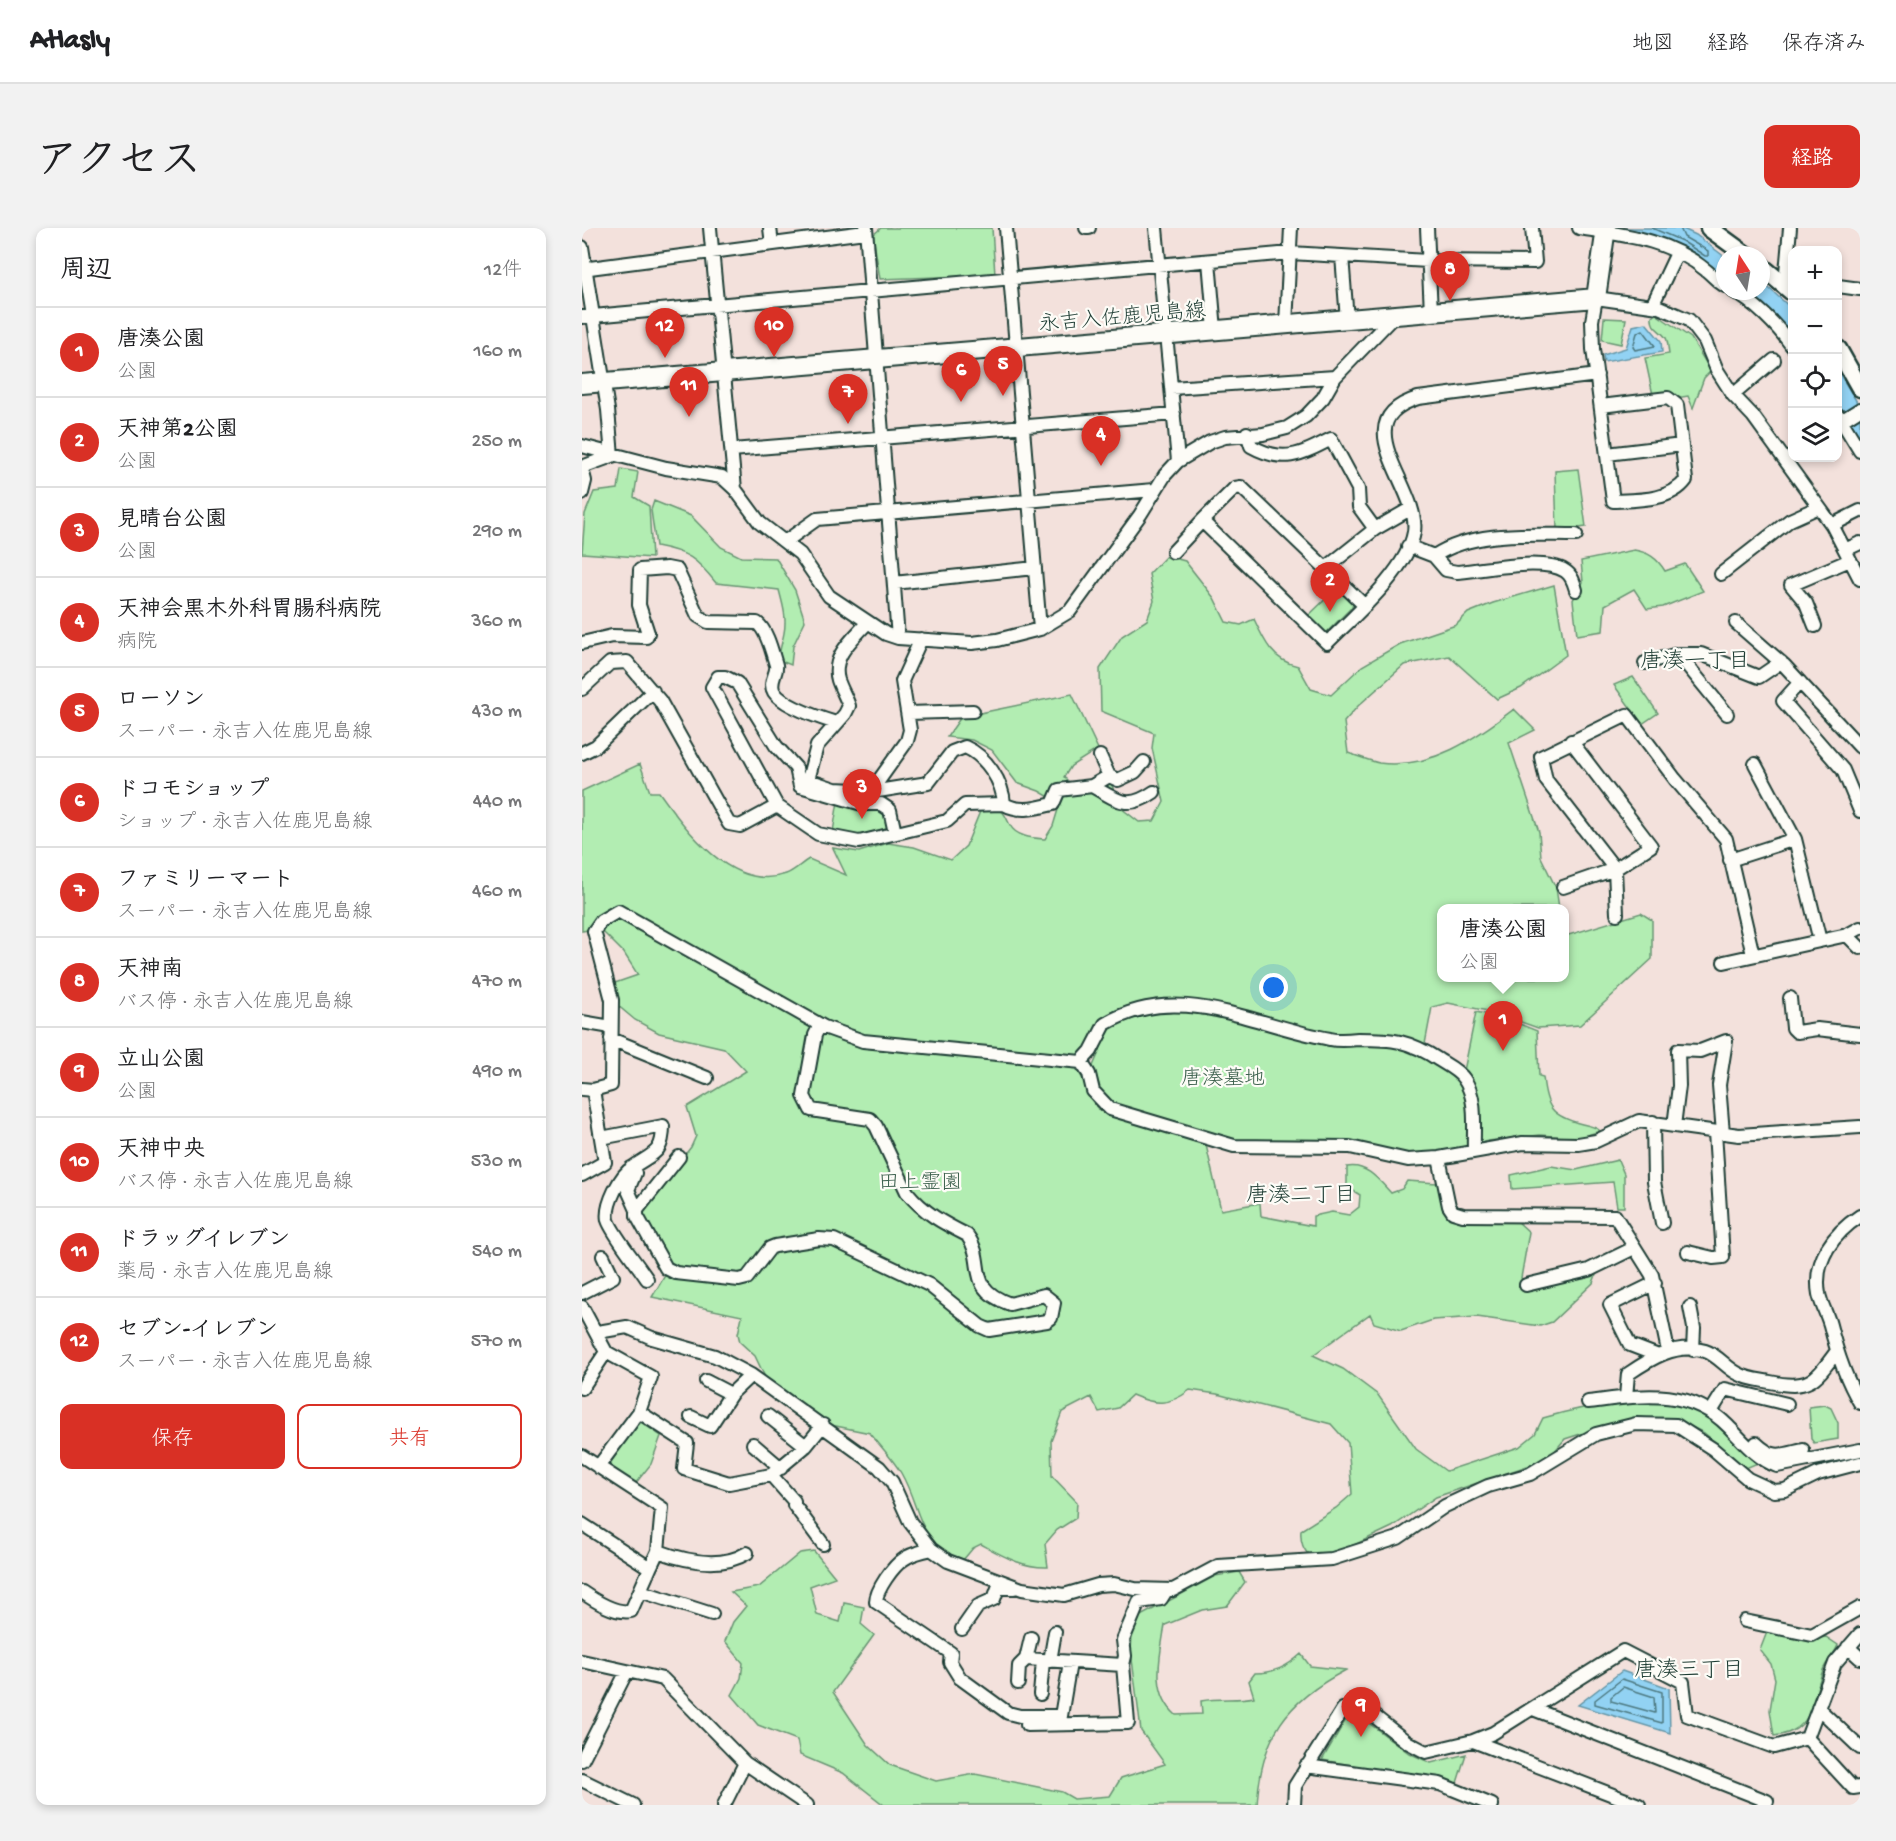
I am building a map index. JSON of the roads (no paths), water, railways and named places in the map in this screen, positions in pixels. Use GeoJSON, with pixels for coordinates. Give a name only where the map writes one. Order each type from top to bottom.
{"type":"FeatureCollection","features":[{"type":"Feature","properties":{"kind":"main road"},"geometry":{"type":"LineString","coordinates":[[1596,298],[1606,230]]}},
{"type":"Feature","properties":{"kind":"main road","name":"永吉入佐鹿児島線"},"geometry":{"type":"LineString","coordinates":[[582,384],[1596,298]]}},
{"type":"Feature","properties":{"kind":"street"},"geometry":{"type":"LineString","coordinates":[[710,228],[735,489]]}},
{"type":"Feature","properties":{"kind":"street"},"geometry":{"type":"LineString","coordinates":[[770,228],[772,244]]}},
{"type":"Feature","properties":{"kind":"street"},"geometry":{"type":"LineString","coordinates":[[1006,228],[1040,629]]}},
{"type":"Feature","properties":{"kind":"street"},"geometry":{"type":"LineString","coordinates":[[1156,228],[1178,461]]}},
{"type":"Feature","properties":{"kind":"street"},"geometry":{"type":"LineString","coordinates":[[1286,324],[1291,228]]}},
{"type":"Feature","properties":{"kind":"street"},"geometry":{"type":"LineString","coordinates":[[1427,228],[1431,312]]}},
{"type":"Feature","properties":{"kind":"street"},"geometry":{"type":"LineString","coordinates":[[587,317],[1290,253],[1428,261],[1535,261],[1532,228]]}},
{"type":"Feature","properties":{"kind":"street"},"geometry":{"type":"LineString","coordinates":[[1579,228],[1606,230],[1652,241],[1677,253],[1716,278]]}},
{"type":"Feature","properties":{"kind":"street"},"geometry":{"type":"LineString","coordinates":[[1709,228],[1734,246]]}},
{"type":"Feature","properties":{"kind":"street"},"geometry":{"type":"LineString","coordinates":[[1790,228],[1790,246]]}},
{"type":"Feature","properties":{"kind":"street"},"geometry":{"type":"LineString","coordinates":[[584,269],[865,230],[898,638]]}},
{"type":"Feature","properties":{"kind":"street"},"geometry":{"type":"LineString","coordinates":[[582,247],[587,317],[603,382],[612,456]]}},
{"type":"Feature","properties":{"kind":"street"},"geometry":{"type":"LineString","coordinates":[[1652,306],[1677,253]]}},
{"type":"Feature","properties":{"kind":"street"},"geometry":{"type":"LineString","coordinates":[[1342,256],[1347,320]]}},
{"type":"Feature","properties":{"kind":"street"},"geometry":{"type":"LineString","coordinates":[[1209,261],[1215,330]]}},
{"type":"Feature","properties":{"kind":"street"},"geometry":{"type":"LineString","coordinates":[[1770,272],[1788,285]]}},
{"type":"Feature","properties":{"kind":"street"},"geometry":{"type":"LineString","coordinates":[[1842,287],[1860,289]]}},
{"type":"Feature","properties":{"kind":"street"},"geometry":{"type":"LineString","coordinates":[[1601,406],[1668,398],[1677,405],[1686,480],[1679,489],[1640,500],[1613,501],[1597,375],[1592,321],[1596,298],[1652,306],[1672,311],[1689,320],[1704,341],[1717,370],[1733,395],[1753,416],[1832,525],[1860,579]]}},
{"type":"Feature","properties":{"kind":"street"},"geometry":{"type":"LineString","coordinates":[[1747,300],[1788,340]]}},
{"type":"Feature","properties":{"kind":"street"},"geometry":{"type":"LineString","coordinates":[[582,446],[612,456],[666,468],[722,477],[735,489],[760,523],[800,554],[829,596],[867,623],[898,638],[972,643],[997,640],[1040,629],[1057,621],[1079,602],[1140,515],[1154,490],[1178,461],[1210,442],[1247,433],[1263,434],[1287,428],[1306,416],[1323,398],[1335,377],[1394,316]]}},
{"type":"Feature","properties":{"kind":"street"},"geometry":{"type":"LineString","coordinates":[[1841,354],[1860,388]]}},
{"type":"Feature","properties":{"kind":"street"},"geometry":{"type":"LineString","coordinates":[[1733,395],[1774,360]]}},
{"type":"Feature","properties":{"kind":"street"},"geometry":{"type":"LineString","coordinates":[[1202,520],[1327,644],[1384,585],[1414,532],[1410,509],[1384,440],[1387,421],[1394,410],[1404,402],[1597,375]]}},
{"type":"Feature","properties":{"kind":"street"},"geometry":{"type":"LineString","coordinates":[[1171,387],[1335,377]]}},
{"type":"Feature","properties":{"kind":"street"},"geometry":{"type":"LineString","coordinates":[[1842,417],[1860,409]]}},
{"type":"Feature","properties":{"kind":"street"},"geometry":{"type":"LineString","coordinates":[[732,450],[1174,414]]}},
{"type":"Feature","properties":{"kind":"street"},"geometry":{"type":"LineString","coordinates":[[1842,423],[1860,451]]}},
{"type":"Feature","properties":{"kind":"street"},"geometry":{"type":"LineString","coordinates":[[1247,433],[1251,446],[1268,456],[1278,457],[1306,452],[1331,439],[1358,489],[1359,507],[1375,528]]}},
{"type":"Feature","properties":{"kind":"street"},"geometry":{"type":"LineString","coordinates":[[1607,454],[1682,446]]}},
{"type":"Feature","properties":{"kind":"street"},"geometry":{"type":"LineString","coordinates":[[582,493],[585,481],[582,468],[612,456]]}},
{"type":"Feature","properties":{"kind":"street"},"geometry":{"type":"LineString","coordinates":[[1173,552],[1235,488],[1241,487],[1365,606]]}},
{"type":"Feature","properties":{"kind":"street"},"geometry":{"type":"LineString","coordinates":[[786,541],[817,519],[1154,490]]}},
{"type":"Feature","properties":{"kind":"street"},"geometry":{"type":"LineString","coordinates":[[1721,574],[1790,520],[1820,507]]}},
{"type":"Feature","properties":{"kind":"street"},"geometry":{"type":"LineString","coordinates":[[1326,568],[1375,528],[1410,509]]}},
{"type":"Feature","properties":{"kind":"street"},"geometry":{"type":"LineString","coordinates":[[1832,525],[1860,512]]}},
{"type":"Feature","properties":{"kind":"street"},"geometry":{"type":"LineString","coordinates":[[1434,556],[1482,539],[1503,536],[1576,535]]}},
{"type":"Feature","properties":{"kind":"street"},"geometry":{"type":"LineString","coordinates":[[1815,626],[1806,603],[1791,585],[1847,555],[1860,543]]}},
{"type":"Feature","properties":{"kind":"street"},"geometry":{"type":"LineString","coordinates":[[1408,546],[1434,556],[1446,570],[1457,572],[1526,565],[1556,567],[1567,571],[1574,580],[1576,590]]}},
{"type":"Feature","properties":{"kind":"street"},"geometry":{"type":"LineString","coordinates":[[582,643],[612,636],[646,638],[648,633],[639,605],[640,570],[667,568],[676,570],[699,616],[708,622],[757,623],[763,628],[776,666],[771,685],[774,693],[805,713],[836,723]]}},
{"type":"Feature","properties":{"kind":"street"},"geometry":{"type":"LineString","coordinates":[[894,583],[1035,568]]}},
{"type":"Feature","properties":{"kind":"street"},"geometry":{"type":"LineString","coordinates":[[867,623],[841,652],[837,664],[837,676],[849,706],[817,747],[807,780],[835,789],[878,791],[928,783],[952,752],[965,747],[974,751],[993,773],[1003,792],[1004,804]]}},
{"type":"Feature","properties":{"kind":"street"},"geometry":{"type":"LineString","coordinates":[[1736,623],[1781,662],[1860,747]]}},
{"type":"Feature","properties":{"kind":"street"},"geometry":{"type":"LineString","coordinates":[[878,791],[877,783],[907,741],[910,730],[909,713],[903,681],[921,639]]}},
{"type":"Feature","properties":{"kind":"street"},"geometry":{"type":"LineString","coordinates":[[1645,663],[1678,654],[1701,654],[1759,677],[1781,662]]}},
{"type":"Feature","properties":{"kind":"street"},"geometry":{"type":"LineString","coordinates":[[1678,654],[1727,714]]}},
{"type":"Feature","properties":{"kind":"street"},"geometry":{"type":"LineString","coordinates":[[582,689],[610,663],[627,662],[653,691],[729,824],[740,826],[777,806]]}},
{"type":"Feature","properties":{"kind":"street"},"geometry":{"type":"LineString","coordinates":[[895,833],[890,810],[881,804],[862,804],[800,786],[796,768],[776,746],[737,683],[725,677],[718,677],[712,687],[777,806],[818,834],[859,842],[947,821],[965,805],[1004,804],[1012,808],[1028,810],[1053,804],[1059,790],[1092,786],[1109,776]]}},
{"type":"Feature","properties":{"kind":"street"},"geometry":{"type":"LineString","coordinates":[[1800,682],[1783,701],[1843,771],[1860,811]]}},
{"type":"Feature","properties":{"kind":"street"},"geometry":{"type":"LineString","coordinates":[[582,753],[596,746],[653,691]]}},
{"type":"Feature","properties":{"kind":"street"},"geometry":{"type":"LineString","coordinates":[[909,713],[973,711]]}},
{"type":"Feature","properties":{"kind":"street"},"geometry":{"type":"LineString","coordinates":[[1617,914],[1615,868],[1546,780],[1541,757],[1627,715],[1675,779],[1726,839],[1753,955]]}},
{"type":"Feature","properties":{"kind":"street"},"geometry":{"type":"LineString","coordinates":[[1563,887],[1615,868],[1651,846],[1571,741]]}},
{"type":"Feature","properties":{"kind":"street"},"geometry":{"type":"LineString","coordinates":[[1100,756],[1109,776],[1118,780],[1135,771],[1144,762]]}},
{"type":"Feature","properties":{"kind":"street"},"geometry":{"type":"LineString","coordinates":[[1755,764],[1795,840],[1820,941]]}},
{"type":"Feature","properties":{"kind":"street"},"geometry":{"type":"LineString","coordinates":[[1092,786],[1125,804],[1136,802],[1154,792]]}},
{"type":"Feature","properties":{"kind":"street"},"geometry":{"type":"LineString","coordinates":[[1731,860],[1795,840]]}},
{"type":"Feature","properties":{"kind":"street"},"geometry":{"type":"LineString","coordinates":[[582,1175],[604,1162],[602,1138],[588,1090],[611,1085],[612,1000],[594,931],[601,921],[618,911],[820,1025],[863,1041],[1081,1062]]}},
{"type":"Feature","properties":{"kind":"street"},"geometry":{"type":"LineString","coordinates":[[1724,962],[1820,941],[1860,928]]}},
{"type":"Feature","properties":{"kind":"street"},"geometry":{"type":"LineString","coordinates":[[1847,934],[1860,948]]}},
{"type":"Feature","properties":{"kind":"street"},"geometry":{"type":"LineString","coordinates":[[1790,998],[1793,1028],[1797,1032],[1817,1029],[1860,1034]]}},
{"type":"Feature","properties":{"kind":"street"},"geometry":{"type":"LineString","coordinates":[[1081,1062],[1091,1051],[1105,1024],[1150,1008],[1172,1004],[1221,1010],[1332,1040],[1393,1039],[1407,1042],[1448,1065],[1464,1079],[1473,1099],[1474,1150]]}},
{"type":"Feature","properties":{"kind":"street"},"geometry":{"type":"LineString","coordinates":[[582,1022],[611,1033],[707,1078]]}},
{"type":"Feature","properties":{"kind":"street"},"geometry":{"type":"LineString","coordinates":[[632,1168],[635,1173],[628,1190],[637,1210],[637,1216],[666,1268],[676,1273],[739,1280],[747,1278],[775,1246],[819,1239],[834,1240],[915,1278],[938,1292],[980,1326],[989,1330],[1047,1321],[1051,1318],[1054,1303],[1044,1294],[1010,1304],[985,1291],[978,1276],[971,1241],[967,1235],[922,1210],[914,1201],[907,1192],[876,1126],[870,1119],[811,1110],[804,1096],[815,1035],[820,1025]]}},
{"type":"Feature","properties":{"kind":"street"},"geometry":{"type":"LineString","coordinates":[[1674,1126],[1678,1086],[1678,1050],[1700,1051],[1726,1041],[1719,1085],[1723,1257],[1713,1258],[1688,1252]]}},
{"type":"Feature","properties":{"kind":"street"},"geometry":{"type":"LineString","coordinates":[[1081,1062],[1089,1074],[1093,1091],[1110,1109],[1234,1146],[1350,1147],[1408,1160],[1439,1158],[1523,1143],[1578,1144],[1596,1141],[1632,1123],[1653,1122],[1739,1136],[1860,1127]]}},
{"type":"Feature","properties":{"kind":"street"},"geometry":{"type":"LineString","coordinates":[[1653,1122],[1654,1182],[1662,1223]]}},
{"type":"Feature","properties":{"kind":"street"},"geometry":{"type":"LineString","coordinates":[[602,1138],[663,1126],[663,1140],[659,1148],[653,1156],[632,1168],[608,1202],[609,1221],[647,1279]]}},
{"type":"Feature","properties":{"kind":"street"},"geometry":{"type":"LineString","coordinates":[[637,1210],[679,1157]]}},
{"type":"Feature","properties":{"kind":"street"},"geometry":{"type":"LineString","coordinates":[[1439,1158],[1446,1198],[1453,1212],[1463,1215],[1615,1216],[1655,1283],[1662,1353]]}},
{"type":"Feature","properties":{"kind":"street"},"geometry":{"type":"LineString","coordinates":[[1860,1216],[1841,1229],[1819,1268],[1820,1297],[1846,1380],[1860,1403]]}},
{"type":"Feature","properties":{"kind":"street"},"geometry":{"type":"LineString","coordinates":[[1526,1285],[1589,1270],[1634,1248]]}},
{"type":"Feature","properties":{"kind":"street"},"geometry":{"type":"LineString","coordinates":[[582,1293],[613,1277],[603,1256]]}},
{"type":"Feature","properties":{"kind":"street"},"geometry":{"type":"LineString","coordinates":[[1655,1283],[1610,1305],[1630,1345],[1662,1353],[1703,1350],[1745,1377],[1794,1387],[1805,1386],[1820,1374],[1837,1351]]}},
{"type":"Feature","properties":{"kind":"street"},"geometry":{"type":"LineString","coordinates":[[582,1306],[598,1332],[606,1352],[651,1377],[639,1412],[598,1467]]}},
{"type":"Feature","properties":{"kind":"street"},"geometry":{"type":"LineString","coordinates":[[1690,1307],[1694,1328],[1693,1350]]}},
{"type":"Feature","properties":{"kind":"street"},"geometry":{"type":"LineString","coordinates":[[598,1332],[627,1327],[652,1338],[715,1356],[751,1375],[823,1425],[885,1475],[900,1497],[910,1522],[931,1549],[948,1561],[1022,1589]]}},
{"type":"Feature","properties":{"kind":"street"},"geometry":{"type":"LineString","coordinates":[[582,1388],[606,1352]]}},
{"type":"Feature","properties":{"kind":"street"},"geometry":{"type":"LineString","coordinates":[[1626,1397],[1628,1374],[1662,1353]]}},
{"type":"Feature","properties":{"kind":"street"},"geometry":{"type":"LineString","coordinates":[[691,1417],[710,1426],[732,1394],[751,1375]]}},
{"type":"Feature","properties":{"kind":"street"},"geometry":{"type":"LineString","coordinates":[[706,1381],[732,1394]]}},
{"type":"Feature","properties":{"kind":"street"},"geometry":{"type":"LineString","coordinates":[[1714,1408],[1725,1389],[1787,1404]]}},
{"type":"Feature","properties":{"kind":"street"},"geometry":{"type":"LineString","coordinates":[[1588,1402],[1626,1397],[1674,1398],[1694,1401],[1714,1408],[1767,1453],[1781,1455],[1803,1450]]}},
{"type":"Feature","properties":{"kind":"street"},"geometry":{"type":"LineString","coordinates":[[1714,1408],[1765,1462],[1778,1466],[1860,1450]]}},
{"type":"Feature","properties":{"kind":"street"},"geometry":{"type":"LineString","coordinates":[[639,1412],[687,1443],[684,1469],[729,1483],[776,1472],[806,1446],[823,1425]]}},
{"type":"Feature","properties":{"kind":"street"},"geometry":{"type":"LineString","coordinates":[[768,1416],[806,1446]]}},
{"type":"Feature","properties":{"kind":"street"},"geometry":{"type":"LineString","coordinates":[[962,1629],[978,1606],[994,1599],[998,1588],[1064,1595],[1098,1585],[1114,1584],[1135,1589],[1166,1591],[1181,1587],[1218,1566],[1320,1561],[1398,1538],[1445,1506],[1488,1486],[1530,1474],[1596,1434],[1636,1424],[1676,1425],[1713,1449],[1748,1479],[1774,1491],[1785,1490],[1818,1474],[1860,1463]]}},
{"type":"Feature","properties":{"kind":"street"},"geometry":{"type":"LineString","coordinates":[[753,1444],[776,1472],[794,1501],[794,1505],[823,1544]]}},
{"type":"Feature","properties":{"kind":"street"},"geometry":{"type":"LineString","coordinates":[[582,1456],[662,1508],[658,1551],[631,1611],[625,1612],[598,1602],[582,1592]]}},
{"type":"Feature","properties":{"kind":"street"},"geometry":{"type":"LineString","coordinates":[[582,1524],[650,1568]]}},
{"type":"Feature","properties":{"kind":"street"},"geometry":{"type":"LineString","coordinates":[[931,1549],[901,1560],[876,1595],[876,1602],[951,1653],[950,1662],[960,1678],[1008,1713],[1020,1716],[1062,1716],[1070,1663]]}},
{"type":"Feature","properties":{"kind":"street"},"geometry":{"type":"LineString","coordinates":[[658,1551],[684,1560],[734,1561],[747,1553]]}},
{"type":"Feature","properties":{"kind":"street"},"geometry":{"type":"LineString","coordinates":[[640,1591],[712,1614]]}},
{"type":"Feature","properties":{"kind":"street"},"geometry":{"type":"LineString","coordinates":[[1027,1725],[1128,1723],[1123,1640],[1139,1602],[1161,1599],[1166,1591]]}},
{"type":"Feature","properties":{"kind":"street"},"geometry":{"type":"LineString","coordinates":[[1745,1621],[1812,1635],[1860,1608]]}},
{"type":"Feature","properties":{"kind":"street"},"geometry":{"type":"LineString","coordinates":[[1040,1694],[1046,1661],[1055,1632]]}},
{"type":"Feature","properties":{"kind":"street"},"geometry":{"type":"LineString","coordinates":[[1807,1738],[1835,1663],[1860,1634]]}},
{"type":"Feature","properties":{"kind":"street"},"geometry":{"type":"LineString","coordinates":[[1018,1683],[1020,1665],[1026,1659],[1031,1638]]}},
{"type":"Feature","properties":{"kind":"street"},"geometry":{"type":"LineString","coordinates":[[1848,1647],[1860,1658]]}},
{"type":"Feature","properties":{"kind":"street"},"geometry":{"type":"LineString","coordinates":[[1294,1805],[1295,1786],[1343,1708],[1374,1716],[1407,1742],[1426,1752],[1473,1741],[1493,1733],[1623,1651],[1683,1682],[1687,1715],[1774,1747],[1807,1738]]}},
{"type":"Feature","properties":{"kind":"street"},"geometry":{"type":"LineString","coordinates":[[1026,1659],[1123,1665]]}},
{"type":"Feature","properties":{"kind":"street"},"geometry":{"type":"LineString","coordinates":[[582,1661],[663,1679],[745,1763],[807,1805]]}},
{"type":"Feature","properties":{"kind":"street"},"geometry":{"type":"LineString","coordinates":[[582,1760],[627,1671]]}},
{"type":"Feature","properties":{"kind":"street"},"geometry":{"type":"LineString","coordinates":[[1818,1708],[1860,1748]]}},
{"type":"Feature","properties":{"kind":"street"},"geometry":{"type":"LineString","coordinates":[[1533,1709],[1756,1796],[1767,1801],[1765,1805]]}},
{"type":"Feature","properties":{"kind":"street"},"geometry":{"type":"LineString","coordinates":[[1807,1738],[1853,1788],[1860,1787]]}},
{"type":"Feature","properties":{"kind":"street"},"geometry":{"type":"LineString","coordinates":[[1473,1741],[1639,1805]]}},
{"type":"Feature","properties":{"kind":"street"},"geometry":{"type":"LineString","coordinates":[[724,1805],[745,1763]]}},
{"type":"Feature","properties":{"kind":"street"},"geometry":{"type":"LineString","coordinates":[[1306,1766],[1440,1784],[1492,1805]]}},
{"type":"Feature","properties":{"kind":"street"},"geometry":{"type":"LineString","coordinates":[[582,1780],[633,1805]]}},
{"type":"Feature","properties":{"kind":"water"},"geometry":{"type":"Polygon","coordinates":[[[1622,228],[1681,228],[1696,235],[1716,250],[1716,273],[1689,254],[1651,235],[1622,228]]]}},
{"type":"Feature","properties":{"kind":"water"},"geometry":{"type":"Polygon","coordinates":[[[1770,289],[1788,305],[1788,331],[1784,325],[1752,300],[1770,300],[1770,289]]]}},
{"type":"Feature","properties":{"kind":"water"},"geometry":{"type":"Polygon","coordinates":[[[1646,323],[1661,341],[1662,352],[1604,362],[1603,355],[1626,348],[1633,326],[1646,323]]]}},
{"type":"Feature","properties":{"kind":"water"},"geometry":{"type":"Polygon","coordinates":[[[1842,378],[1860,407],[1860,442],[1842,412],[1842,378]]]}},
{"type":"Feature","properties":{"kind":"water"},"geometry":{"type":"Polygon","coordinates":[[[1622,1671],[1669,1688],[1670,1733],[1578,1705],[1622,1671]]]}},
{"type":"Feature","properties":{"kind":"place","name":"天神南"},"geometry":{"type":"Point","coordinates":[1450,301]}},
{"type":"Feature","properties":{"kind":"place","name":"天神中央"},"geometry":{"type":"Point","coordinates":[774,357]}},
{"type":"Feature","properties":{"kind":"place","name":"セブン-イレブン"},"geometry":{"type":"Point","coordinates":[665,358]}},
{"type":"Feature","properties":{"kind":"place","name":"ローソン"},"geometry":{"type":"Point","coordinates":[1003,396]}},
{"type":"Feature","properties":{"kind":"place","name":"ドコモショップ"},"geometry":{"type":"Point","coordinates":[961,402]}},
{"type":"Feature","properties":{"kind":"place","name":"ドラッグイレブン"},"geometry":{"type":"Point","coordinates":[689,417]}},
{"type":"Feature","properties":{"kind":"place","name":"ファミリーマート"},"geometry":{"type":"Point","coordinates":[848,424]}},
{"type":"Feature","properties":{"kind":"place","name":"天神会黒木外科胃腸科病院"},"geometry":{"type":"Point","coordinates":[1101,466]}},
{"type":"Feature","properties":{"kind":"place","name":"天神第2公園"},"geometry":{"type":"Point","coordinates":[1330,612]}},
{"type":"Feature","properties":{"kind":"place","name":"見晴台公園"},"geometry":{"type":"Point","coordinates":[862,819]}},
{"type":"Feature","properties":{"kind":"place","name":"唐湊公園"},"geometry":{"type":"Point","coordinates":[1503,1051]}},
{"type":"Feature","properties":{"kind":"place","name":"立山公園"},"geometry":{"type":"Point","coordinates":[1361,1737]}},
{"type":"Feature","properties":{"kind":"district","name":"唐湊一丁目"},"geometry":{"type":"Point","coordinates":[1695,659]}},
{"type":"Feature","properties":{"kind":"district","name":"唐湊二丁目"},"geometry":{"type":"Point","coordinates":[1301,1193]}},
{"type":"Feature","properties":{"kind":"district","name":"唐湊三丁目"},"geometry":{"type":"Point","coordinates":[1689,1668]}},
{"type":"Feature","properties":{"kind":"park label","name":"唐湊墓地"},"geometry":{"type":"Point","coordinates":[1223,1077]}},
{"type":"Feature","properties":{"kind":"park label","name":"田上霊園"},"geometry":{"type":"Point","coordinates":[920,1181]}}]}
